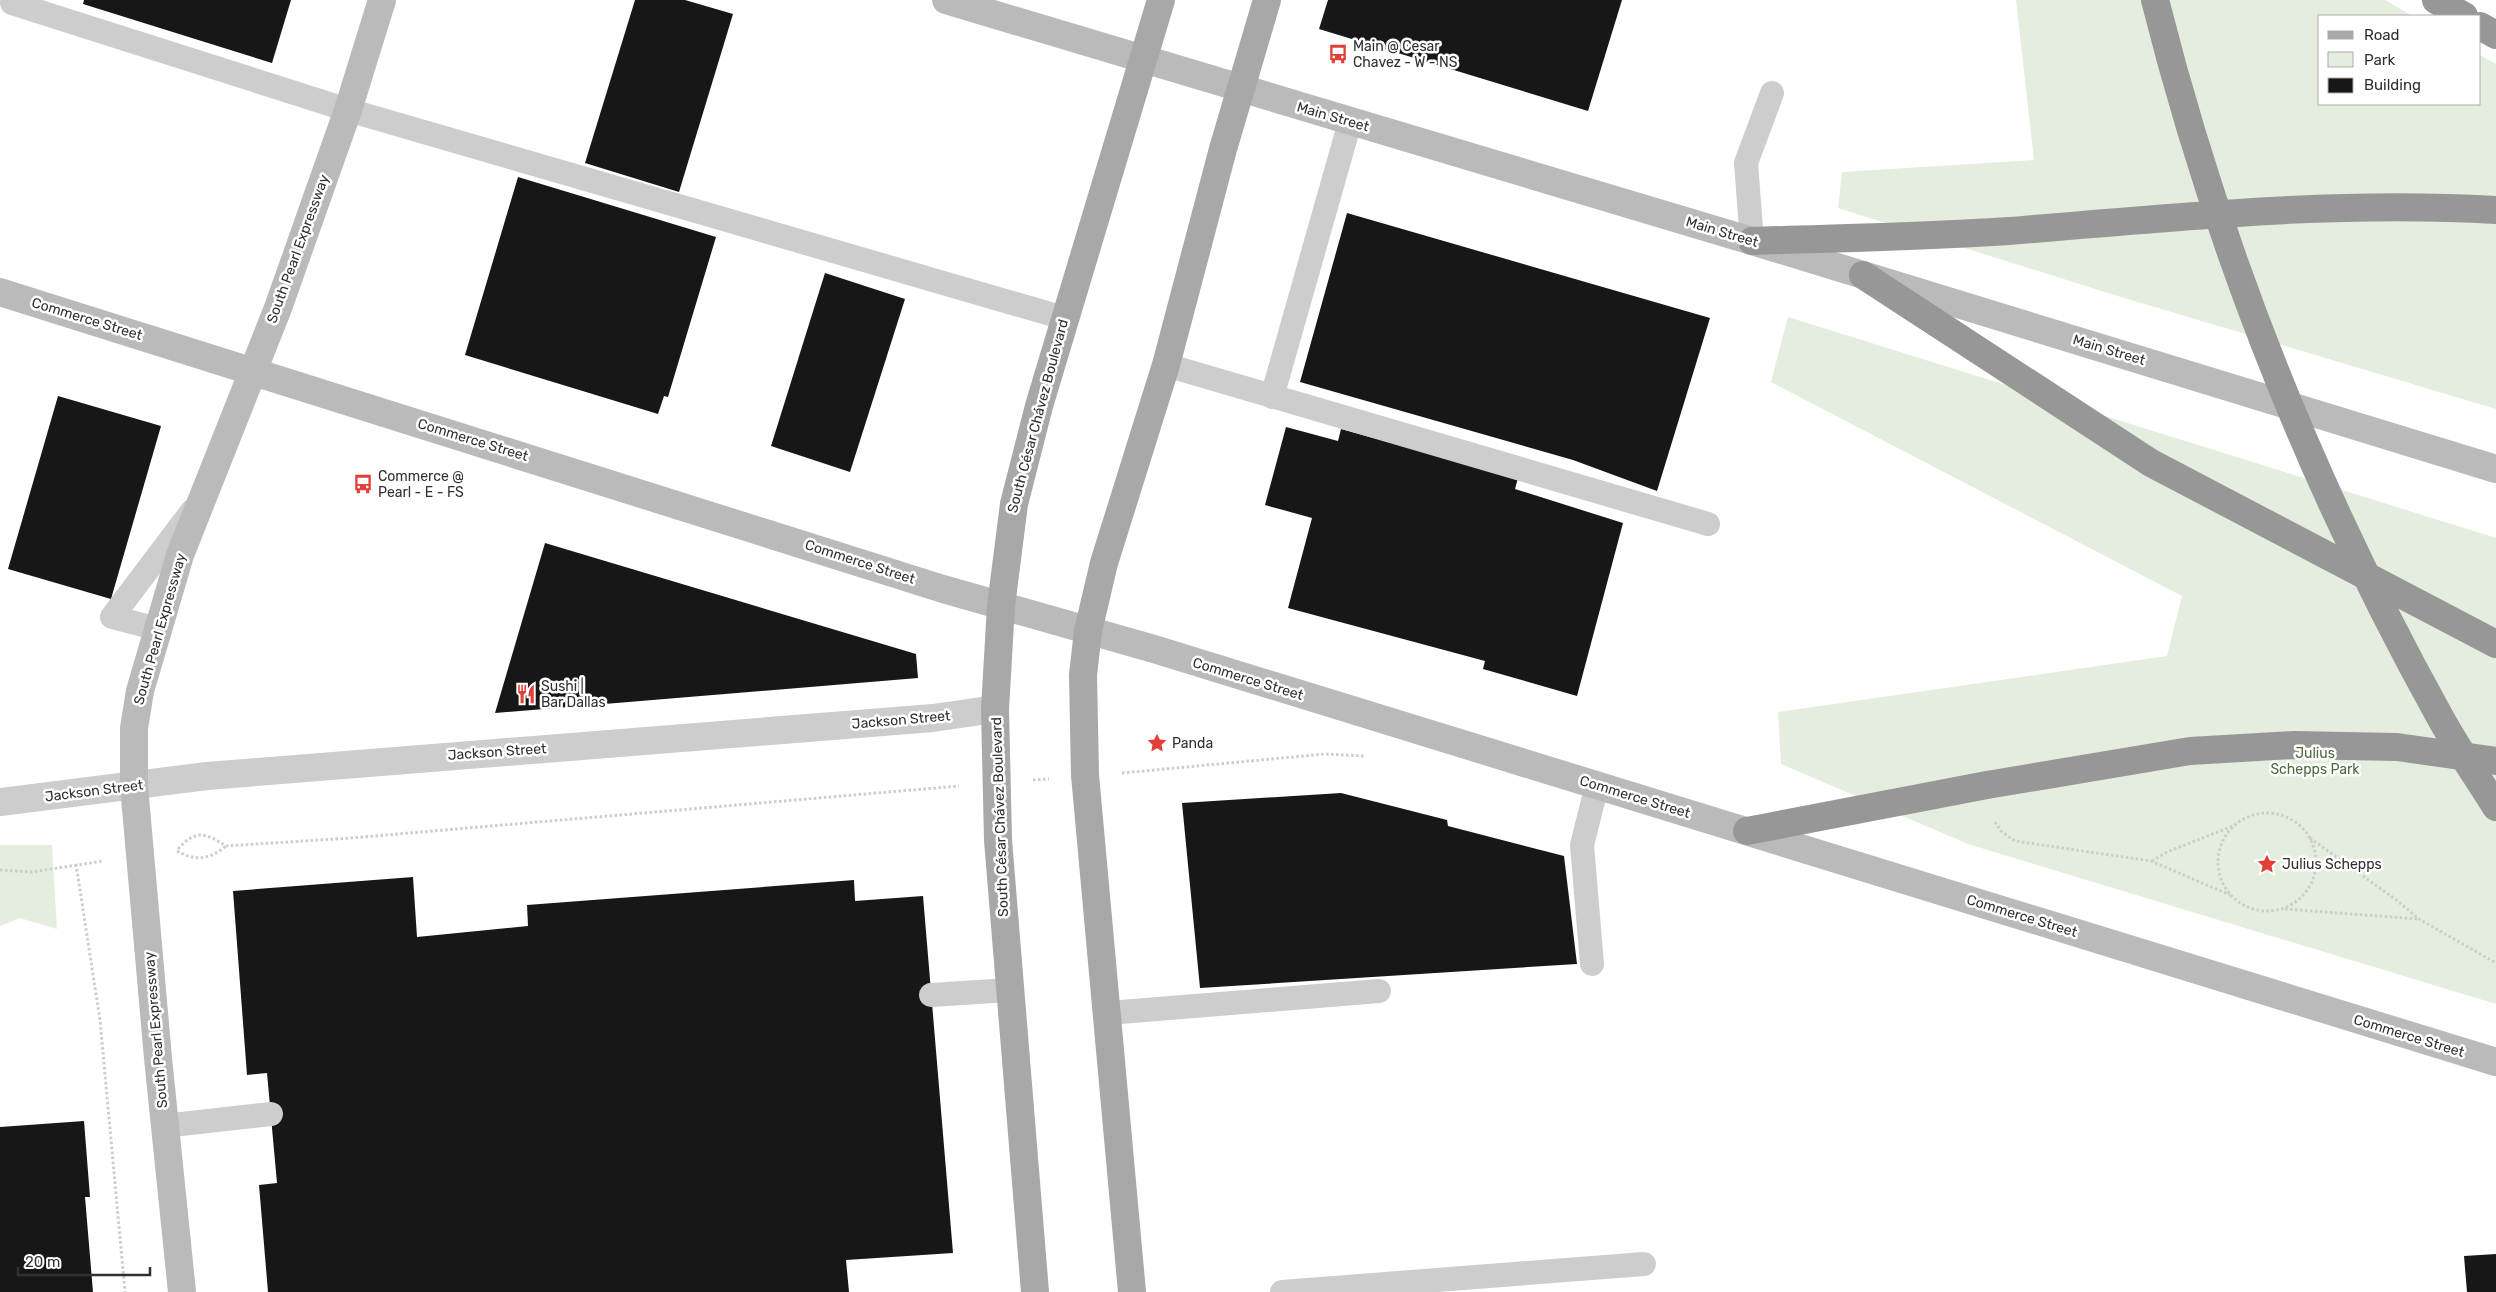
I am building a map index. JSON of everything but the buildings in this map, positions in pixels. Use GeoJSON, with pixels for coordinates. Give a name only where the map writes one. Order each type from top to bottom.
{"type":"FeatureCollection","features":[{"type":"Feature","properties":{"kind":"highway"},"geometry":{"type":"LineString","coordinates":[[2155,0],[2172,66],[2242,286],[2333,508],[2441,718],[2496,807]]}},
{"type":"Feature","properties":{"kind":"highway"},"geometry":{"type":"LineString","coordinates":[[2436,0],[2462,15]]}},
{"type":"Feature","properties":{"kind":"highway"},"geometry":{"type":"LineString","coordinates":[[2481,27],[2496,36]]}},
{"type":"Feature","properties":{"kind":"highway"},"geometry":{"type":"LineString","coordinates":[[1752,241],[2006,231],[2320,207],[2441,207],[2496,210]]}},
{"type":"Feature","properties":{"kind":"highway"},"geometry":{"type":"LineString","coordinates":[[1863,275],[2151,463],[2496,644]]}},
{"type":"Feature","properties":{"kind":"highway"},"geometry":{"type":"LineString","coordinates":[[1747,831],[1987,785],[2190,751],[2294,745],[2397,747],[2496,761]]}},
{"type":"Feature","properties":{"kind":"main road","name":"South Pearl Expressway"},"geometry":{"type":"LineString","coordinates":[[182,1292],[164,1126],[134,786],[134,728],[140,690],[180,555],[278,308],[348,110],[382,0]]}},
{"type":"Feature","properties":{"kind":"main road","name":"Main Street"},"geometry":{"type":"LineString","coordinates":[[946,0],[1752,241],[2496,468]]}},
{"type":"Feature","properties":{"kind":"main road","name":"South César Chávez Boulevard"},"geometry":{"type":"LineString","coordinates":[[1035,1292],[998,840],[995,709],[1001,606],[1014,504],[1064,318],[1161,0]]}},
{"type":"Feature","properties":{"kind":"main road"},"geometry":{"type":"LineString","coordinates":[[1132,1292],[1085,775],[1083,675],[1088,631],[1104,563],[1166,365],[1224,149],[1267,0]]}},
{"type":"Feature","properties":{"kind":"main road","name":"Commerce Street"},"geometry":{"type":"LineString","coordinates":[[0,292],[1001,606],[1597,785],[2496,1062]]}},
{"type":"Feature","properties":{"kind":"street","name":"Jackson Street"},"geometry":{"type":"LineString","coordinates":[[0,802],[226,775],[932,718],[995,709]]}},
{"type":"Feature","properties":{"kind":"lane"},"geometry":{"type":"LineString","coordinates":[[12,3],[348,110],[1064,318]]}},
{"type":"Feature","properties":{"kind":"lane"},"geometry":{"type":"LineString","coordinates":[[1752,241],[1746,164],[1772,93]]}},
{"type":"Feature","properties":{"kind":"lane"},"geometry":{"type":"LineString","coordinates":[[1272,397],[1350,122]]}},
{"type":"Feature","properties":{"kind":"lane"},"geometry":{"type":"LineString","coordinates":[[1166,365],[1641,502],[1708,524]]}},
{"type":"Feature","properties":{"kind":"lane"},"geometry":{"type":"LineString","coordinates":[[158,629],[112,617],[202,497]]}},
{"type":"Feature","properties":{"kind":"lane"},"geometry":{"type":"LineString","coordinates":[[1592,964],[1582,845],[1597,785]]}},
{"type":"Feature","properties":{"kind":"lane"},"geometry":{"type":"LineString","coordinates":[[931,995],[1009,990]]}},
{"type":"Feature","properties":{"kind":"lane"},"geometry":{"type":"LineString","coordinates":[[1108,1013],[1379,991]]}},
{"type":"Feature","properties":{"kind":"lane"},"geometry":{"type":"LineString","coordinates":[[164,1126],[271,1114]]}},
{"type":"Feature","properties":{"kind":"lane"},"geometry":{"type":"LineString","coordinates":[[1282,1292],[1644,1264]]}},
{"type":"Feature","properties":{"kind":"path"},"geometry":{"type":"LineString","coordinates":[[1116,773],[1325,754]]}},
{"type":"Feature","properties":{"kind":"path"},"geometry":{"type":"LineString","coordinates":[[226,846],[211,837],[199,834],[186,840],[177,850],[186,856],[200,859],[214,855],[226,846],[351,838],[945,787]]}},
{"type":"Feature","properties":{"kind":"path"},"geometry":{"type":"LineString","coordinates":[[2151,861],[2167,852],[2257,814],[2281,816],[2301,828],[2308,837],[2395,899],[2419,919],[2496,963]]}},
{"type":"Feature","properties":{"kind":"path"},"geometry":{"type":"LineString","coordinates":[[1994,819],[2002,832],[2015,841],[2151,861],[2230,895],[2246,907],[2255,910],[2274,911],[2283,909],[2419,919]]}},
{"type":"Feature","properties":{"kind":"path"},"geometry":{"type":"LineString","coordinates":[[2230,895],[2219,876],[2218,864],[2222,842],[2236,824]]}},
{"type":"Feature","properties":{"kind":"path"},"geometry":{"type":"LineString","coordinates":[[2283,909],[2298,899],[2310,885],[2315,861],[2308,837]]}},
{"type":"Feature","properties":{"kind":"path"},"geometry":{"type":"LineString","coordinates":[[0,870],[32,872],[76,864],[100,1020],[125,1292]]}},
{"type":"Feature","properties":{"kind":"green space"},"geometry":{"type":"Polygon","coordinates":[[[2016,0],[2385,0],[2411,15],[2318,15],[2318,105],[2481,105],[2481,56],[2496,64],[2496,409],[2111,294],[1838,208],[1842,172],[2034,160],[2016,0]]]}},
{"type":"Feature","properties":{"kind":"green space","name":"Julius Schepps Park"},"geometry":{"type":"Polygon","coordinates":[[[1788,317],[2496,538],[2496,1004],[1968,844],[1781,764],[1778,712],[2167,656],[2182,596],[1771,382],[1788,317]]]}},
{"type":"Feature","properties":{"kind":"green space"},"geometry":{"type":"Polygon","coordinates":[[[0,845],[52,845],[57,929],[20,918],[0,926],[0,845]]]}},
{"type":"Feature","properties":{"kind":"place","name":"Main @ Cesar Chavez - W - NS"},"geometry":{"type":"Point","coordinates":[1338,54]}},
{"type":"Feature","properties":{"kind":"place","name":"Commerce @ Pearl - E - FS"},"geometry":{"type":"Point","coordinates":[363,484]}},
{"type":"Feature","properties":{"kind":"place","name":"Sushi | Bar Dallas"},"geometry":{"type":"Point","coordinates":[526,694]}},
{"type":"Feature","properties":{"kind":"place","name":"Panda"},"geometry":{"type":"Point","coordinates":[1157,743]}},
{"type":"Feature","properties":{"kind":"place","name":"Julius Schepps"},"geometry":{"type":"Point","coordinates":[2267,864]}}]}
